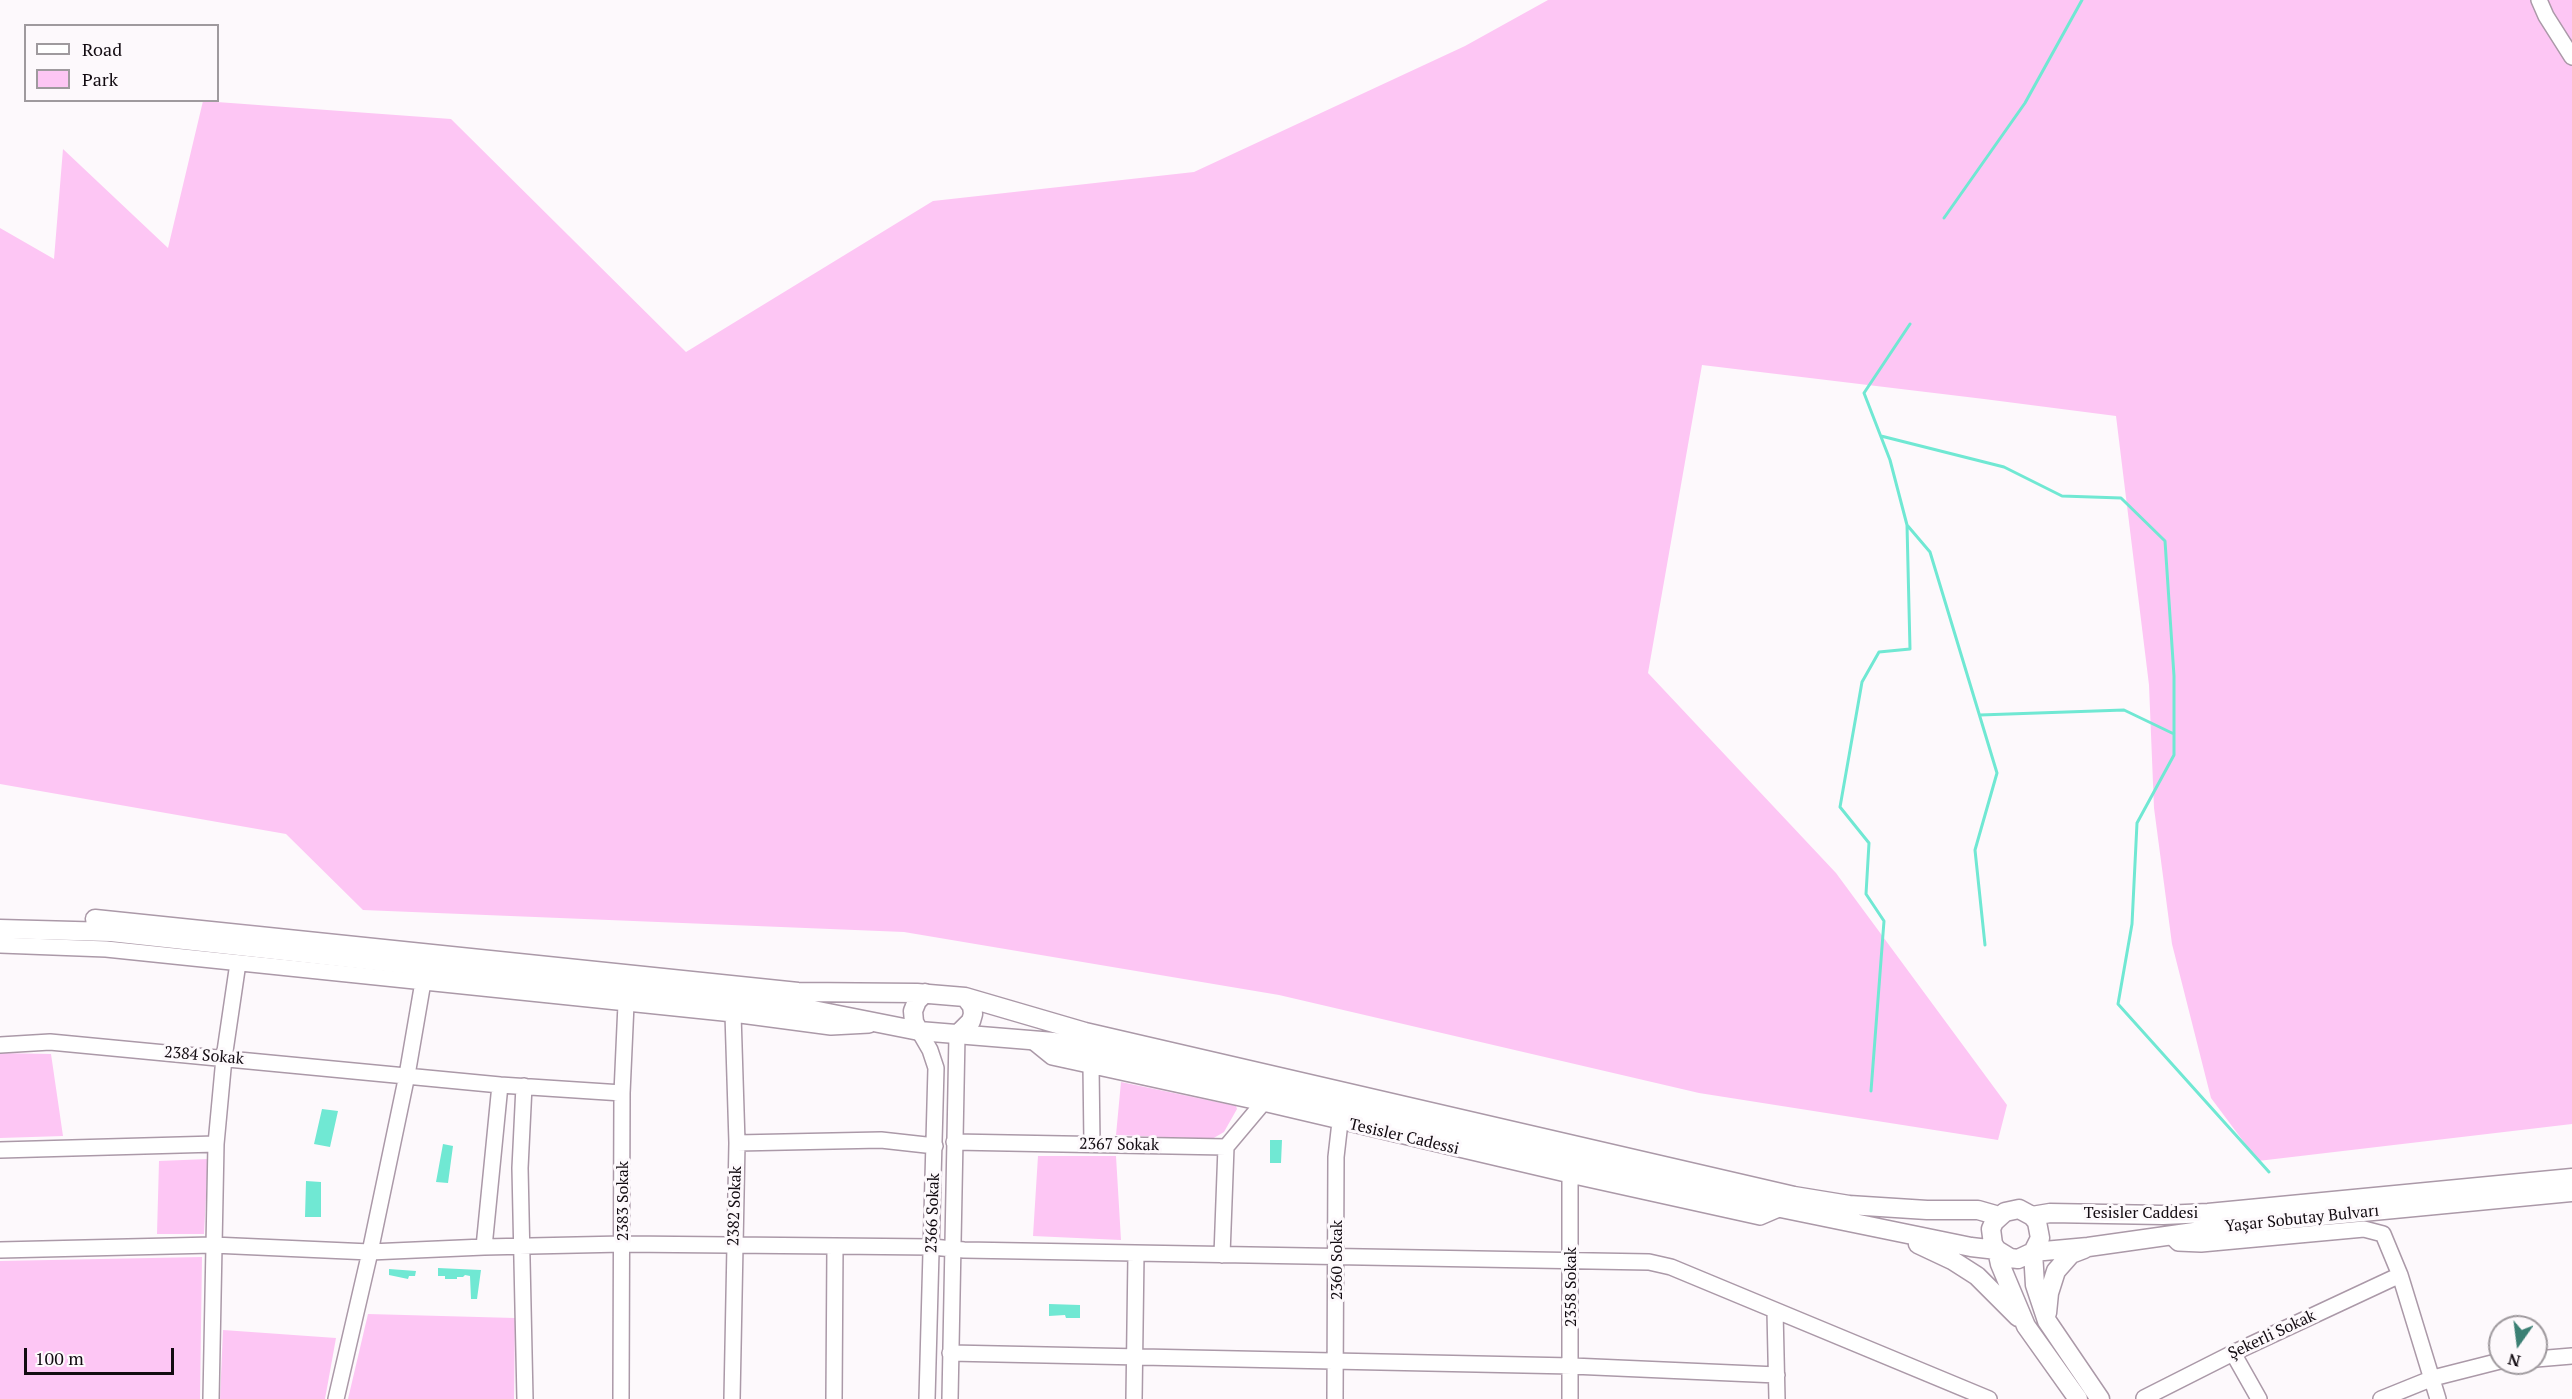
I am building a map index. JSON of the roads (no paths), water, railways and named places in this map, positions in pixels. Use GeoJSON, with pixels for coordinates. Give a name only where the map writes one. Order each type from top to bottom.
{"type":"FeatureCollection","features":[{"type":"Feature","properties":{"kind":"main road"},"geometry":{"type":"LineString","coordinates":[[0,917],[115,920],[798,992],[925,993],[965,997],[1085,1032],[1794,1196],[1849,1205],[1927,1210],[1978,1210],[1999,1216]]}},
{"type":"Feature","properties":{"kind":"main road"},"geometry":{"type":"LineString","coordinates":[[0,929],[65,929],[123,933],[798,1007],[919,1031],[1031,1040],[1093,1050],[1781,1208],[1971,1247],[1997,1250],[2003,1255],[2018,1258],[2032,1252]]}},
{"type":"Feature","properties":{"kind":"main road"},"geometry":{"type":"LineString","coordinates":[[919,1031],[912,1011],[917,1001],[925,993]]}},
{"type":"Feature","properties":{"kind":"main road"},"geometry":{"type":"LineString","coordinates":[[957,1035],[966,1028],[973,1014],[972,1006],[965,997]]}},
{"type":"Feature","properties":{"kind":"main road","name":"Tesisler Caddesi"},"geometry":{"type":"LineString","coordinates":[[2032,1216],[2050,1213],[2163,1215],[2208,1213],[2572,1178]]}},
{"type":"Feature","properties":{"kind":"main road","name":"Yaşar Sobutay Bulvarı"},"geometry":{"type":"LineString","coordinates":[[2032,1252],[2088,1247],[2170,1235],[2280,1228],[2572,1192]]}},
{"type":"Feature","properties":{"kind":"main road"},"geometry":{"type":"LineString","coordinates":[[2026,1326],[1991,1236],[1994,1222],[1999,1216],[2019,1209],[2032,1216],[2037,1222],[2040,1238],[2032,1252],[2035,1285],[2047,1321],[2100,1399]]}},
{"type":"Feature","properties":{"kind":"main road"},"geometry":{"type":"LineString","coordinates":[[1850,1222],[1929,1248],[1983,1281],[2026,1326],[2078,1399]]}},
{"type":"Feature","properties":{"kind":"main road"},"geometry":{"type":"LineString","coordinates":[[2047,1321],[2049,1293],[2056,1271],[2071,1254],[2088,1247]]}},
{"type":"Feature","properties":{"kind":"street"},"geometry":{"type":"LineString","coordinates":[[2539,1],[2572,57]]}},
{"type":"Feature","properties":{"kind":"street"},"geometry":{"type":"LineString","coordinates":[[0,945],[106,949],[733,1014],[831,1027],[885,1025]]}},
{"type":"Feature","properties":{"kind":"street"},"geometry":{"type":"LineString","coordinates":[[211,1399],[216,1144],[224,1058],[237,963]]}},
{"type":"Feature","properties":{"kind":"street"},"geometry":{"type":"LineString","coordinates":[[336,1399],[407,1075],[423,982]]}},
{"type":"Feature","properties":{"kind":"street","name":"2383 Sokak"},"geometry":{"type":"LineString","coordinates":[[621,1399],[622,1093],[626,1004]]}},
{"type":"Feature","properties":{"kind":"street","name":"2382 Sokak"},"geometry":{"type":"LineString","coordinates":[[732,1399],[737,1143],[733,1014]]}},
{"type":"Feature","properties":{"kind":"street","name":"2366 Sokak"},"geometry":{"type":"LineString","coordinates":[[919,1031],[930,1050],[936,1068],[927,1399]]}},
{"type":"Feature","properties":{"kind":"street","name":"2366 Sokak"},"geometry":{"type":"LineString","coordinates":[[950,1399],[951,1249],[957,1035]]}},
{"type":"Feature","properties":{"kind":"street","name":"Tesisler Cadessi"},"geometry":{"type":"LineString","coordinates":[[1031,1040],[1052,1057],[1263,1103],[1570,1175],[1760,1217],[1781,1208]]}},
{"type":"Feature","properties":{"kind":"street","name":"2384 Sokak"},"geometry":{"type":"LineString","coordinates":[[0,1045],[50,1042],[500,1085],[622,1093]]}},
{"type":"Feature","properties":{"kind":"street"},"geometry":{"type":"LineString","coordinates":[[1091,1066],[1092,1144]]}},
{"type":"Feature","properties":{"kind":"street"},"geometry":{"type":"LineString","coordinates":[[484,1246],[500,1085]]}},
{"type":"Feature","properties":{"kind":"street"},"geometry":{"type":"LineString","coordinates":[[525,1086],[520,1168],[525,1399]]}},
{"type":"Feature","properties":{"kind":"street"},"geometry":{"type":"LineString","coordinates":[[1222,1255],[1226,1147],[1263,1103]]}},
{"type":"Feature","properties":{"kind":"street","name":"2360 Sokak"},"geometry":{"type":"LineString","coordinates":[[1335,1399],[1336,1157],[1340,1122]]}},
{"type":"Feature","properties":{"kind":"street"},"geometry":{"type":"LineString","coordinates":[[737,1143],[881,1140],[935,1146]]}},
{"type":"Feature","properties":{"kind":"street","name":"2367 Sokak"},"geometry":{"type":"LineString","coordinates":[[954,1142],[1226,1147]]}},
{"type":"Feature","properties":{"kind":"street"},"geometry":{"type":"LineString","coordinates":[[0,1149],[216,1144]]}},
{"type":"Feature","properties":{"kind":"street","name":"2358 Sokak"},"geometry":{"type":"LineString","coordinates":[[1570,1175],[1572,1262],[1570,1399]]}},
{"type":"Feature","properties":{"kind":"street"},"geometry":{"type":"LineString","coordinates":[[2280,1228],[2364,1229],[2383,1234],[2400,1275],[2438,1399]]}},
{"type":"Feature","properties":{"kind":"street"},"geometry":{"type":"LineString","coordinates":[[0,1250],[213,1245],[370,1252],[484,1246],[623,1244],[932,1247],[1136,1254],[1649,1262],[1671,1268],[1989,1399]]}},
{"type":"Feature","properties":{"kind":"street"},"geometry":{"type":"LineString","coordinates":[[834,1399],[835,1246]]}},
{"type":"Feature","properties":{"kind":"street"},"geometry":{"type":"LineString","coordinates":[[1134,1399],[1136,1254]]}},
{"type":"Feature","properties":{"kind":"street","name":"Şekerli Sokak"},"geometry":{"type":"LineString","coordinates":[[2144,1398],[2233,1353],[2400,1275]]}},
{"type":"Feature","properties":{"kind":"street"},"geometry":{"type":"LineString","coordinates":[[1775,1311],[1777,1399]]}},
{"type":"Feature","properties":{"kind":"street"},"geometry":{"type":"LineString","coordinates":[[950,1353],[1572,1366],[1777,1375]]}},
{"type":"Feature","properties":{"kind":"street"},"geometry":{"type":"LineString","coordinates":[[2233,1353],[2259,1399]]}},
{"type":"Feature","properties":{"kind":"street"},"geometry":{"type":"LineString","coordinates":[[2548,1358],[2572,1356]]}},
{"type":"Feature","properties":{"kind":"street"},"geometry":{"type":"LineString","coordinates":[[2381,1399],[2433,1378],[2488,1364]]}},
{"type":"Feature","properties":{"kind":"waterway"},"geometry":{"type":"LineString","coordinates":[[1944,218],[2025,103],[2082,0]]}},
{"type":"Feature","properties":{"kind":"waterway"},"geometry":{"type":"LineString","coordinates":[[1871,1091],[1884,921],[1866,894],[1869,843],[1840,807],[1862,682],[1879,652],[1910,649],[1907,525],[1890,460],[1864,393],[1910,324]]}},
{"type":"Feature","properties":{"kind":"waterway"},"geometry":{"type":"LineString","coordinates":[[1881,436],[2004,467],[2062,496],[2121,498],[2165,541],[2174,676],[2174,755],[2137,823],[2132,924],[2118,1004],[2269,1172]]}},
{"type":"Feature","properties":{"kind":"waterway"},"geometry":{"type":"LineString","coordinates":[[1907,525],[1930,552],[1997,773],[1975,850],[1985,945]]}},
{"type":"Feature","properties":{"kind":"waterway"},"geometry":{"type":"LineString","coordinates":[[1980,715],[2124,710],[2174,734]]}}]}
